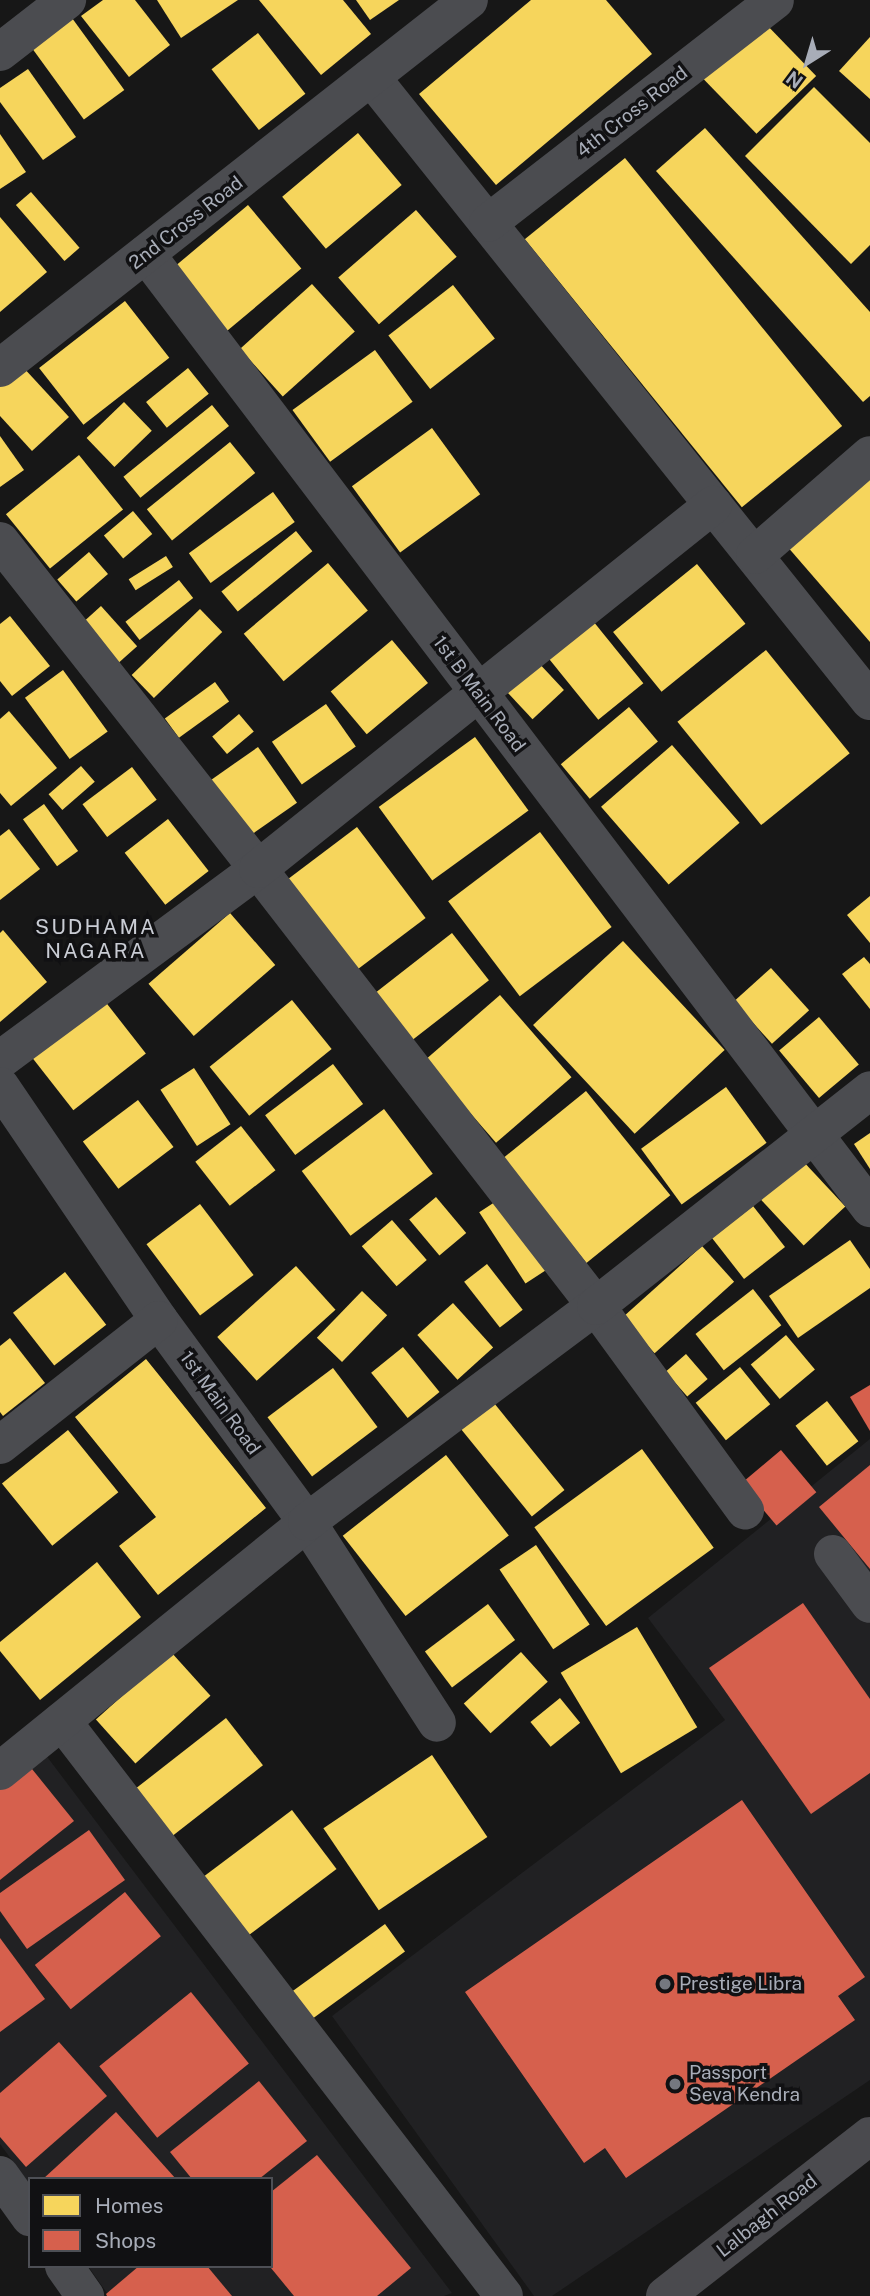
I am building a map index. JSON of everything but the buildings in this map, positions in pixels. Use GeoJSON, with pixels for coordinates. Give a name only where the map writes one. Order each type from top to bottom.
{"type":"FeatureCollection","features":[{"type":"Feature","properties":{"kind":"main road","name":"Lalbagh Road"},"geometry":{"type":"LineString","coordinates":[[665,2296],[870,2136]]}},
{"type":"Feature","properties":{"kind":"street"},"geometry":{"type":"LineString","coordinates":[[0,52],[67,0]]}},
{"type":"Feature","properties":{"kind":"street","name":"2nd Cross Road"},"geometry":{"type":"LineString","coordinates":[[0,368],[469,0]]}},
{"type":"Feature","properties":{"kind":"street","name":"4th Cross Road"},"geometry":{"type":"LineString","coordinates":[[488,223],[775,0]]}},
{"type":"Feature","properties":{"kind":"street"},"geometry":{"type":"LineString","coordinates":[[371,77],[870,701]]}},
{"type":"Feature","properties":{"kind":"street","name":"1st B Main Road"},"geometry":{"type":"LineString","coordinates":[[146,254],[479,695],[815,1132],[870,1208]]}},
{"type":"Feature","properties":{"kind":"street"},"geometry":{"type":"LineString","coordinates":[[755,555],[870,456]]}},
{"type":"Feature","properties":{"kind":"street"},"geometry":{"type":"LineString","coordinates":[[0,1060],[258,869],[479,695],[713,505]]}},
{"type":"Feature","properties":{"kind":"street"},"geometry":{"type":"LineString","coordinates":[[0,541],[596,1306],[745,1510]]}},
{"type":"Feature","properties":{"kind":"street"},"geometry":{"type":"LineString","coordinates":[[0,1771],[307,1522],[596,1306],[870,1090]]}},
{"type":"Feature","properties":{"kind":"street","name":"1st Main Road"},"geometry":{"type":"LineString","coordinates":[[4,1101],[159,1320],[307,1522],[437,1723]]}},
{"type":"Feature","properties":{"kind":"street"},"geometry":{"type":"LineString","coordinates":[[0,1445],[159,1320]]}},
{"type":"Feature","properties":{"kind":"street"},"geometry":{"type":"LineString","coordinates":[[833,1555],[870,1604]]}},
{"type":"Feature","properties":{"kind":"street"},"geometry":{"type":"LineString","coordinates":[[62,1721],[504,2296]]}},
{"type":"Feature","properties":{"kind":"street"},"geometry":{"type":"LineString","coordinates":[[0,2175],[28,2214]]}},
{"type":"Feature","properties":{"kind":"street"},"geometry":{"type":"LineString","coordinates":[[65,2268],[85,2296]]}},
{"type":"Feature","properties":{"kind":"shaded area"},"geometry":{"type":"Polygon","coordinates":[[[870,1439],[870,2080],[552,2296],[534,2296],[332,2016],[725,1720],[648,1618],[870,1439]]]}},
{"type":"Feature","properties":{"kind":"shaded area"},"geometry":{"type":"Polygon","coordinates":[[[45,1754],[452,2293],[444,2296],[109,2296],[89,2268],[273,2268],[273,2177],[28,2177],[28,2182],[0,2144],[0,1787],[45,1754]]]}},
{"type":"Feature","properties":{"kind":"place","name":"Prestige Libra"},"geometry":{"type":"Point","coordinates":[665,1984]}},
{"type":"Feature","properties":{"kind":"place","name":"Passport Seva Kendra"},"geometry":{"type":"Point","coordinates":[675,2084]}},
{"type":"Feature","properties":{"kind":"district","name":"SUDHAMA NAGARA"},"geometry":{"type":"Point","coordinates":[96,939]}}]}
